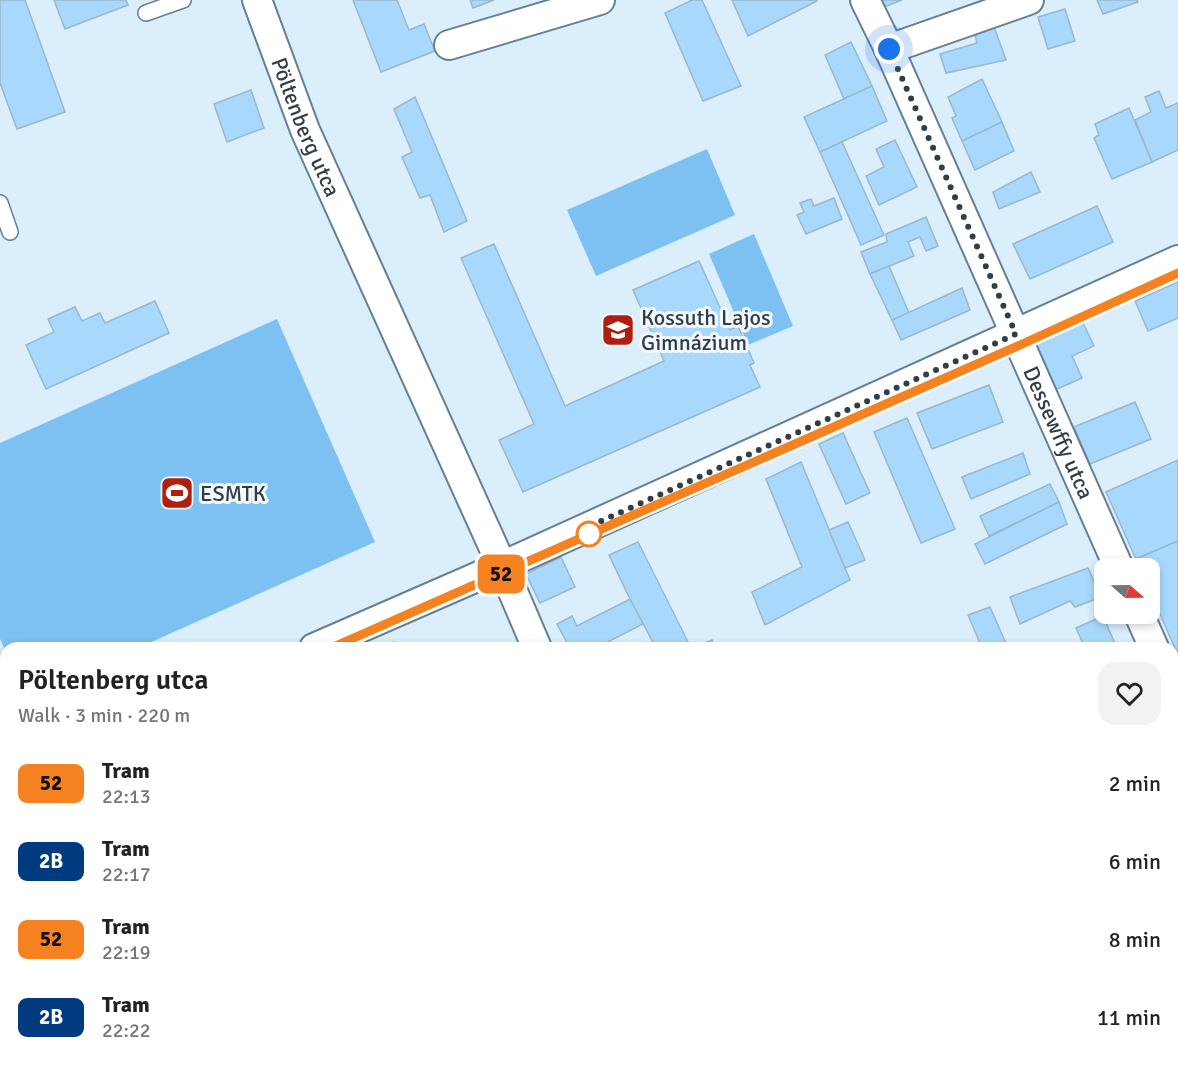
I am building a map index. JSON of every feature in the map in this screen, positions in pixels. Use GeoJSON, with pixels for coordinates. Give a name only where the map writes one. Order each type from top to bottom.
{"type":"FeatureCollection","features":[{"type":"Feature","properties":{"kind":"street","name":"Pöltenberg utca"},"geometry":{"type":"LineString","coordinates":[[257,0],[305,130],[534,642]]}},
{"type":"Feature","properties":{"kind":"street"},"geometry":{"type":"LineString","coordinates":[[449,45],[600,0]]}},
{"type":"Feature","properties":{"kind":"street","name":"Dessewffy utca"},"geometry":{"type":"LineString","coordinates":[[865,0],[889,49],[1115,558]]}},
{"type":"Feature","properties":{"kind":"street"},"geometry":{"type":"LineString","coordinates":[[889,49],[1029,0]]}},
{"type":"Feature","properties":{"kind":"street"},"geometry":{"type":"LineString","coordinates":[[328,642],[502,566],[1178,260]]}},
{"type":"Feature","properties":{"kind":"street"},"geometry":{"type":"LineString","coordinates":[[1143,624],[1151,642]]}},
{"type":"Feature","properties":{"kind":"lane"},"geometry":{"type":"LineString","coordinates":[[146,12],[183,0]]}},
{"type":"Feature","properties":{"kind":"lane"},"geometry":{"type":"LineString","coordinates":[[0,203],[10,232]]}},
{"type":"Feature","properties":{"kind":"shaded area"},"geometry":{"type":"Polygon","coordinates":[[[707,149],[735,215],[596,276],[567,210],[707,149]]]}},
{"type":"Feature","properties":{"kind":"shaded area"},"geometry":{"type":"Polygon","coordinates":[[[754,234],[793,326],[748,345],[709,254],[754,234]]]}},
{"type":"Feature","properties":{"kind":"shaded area","name":"ESMTK"},"geometry":{"type":"Polygon","coordinates":[[[277,319],[375,542],[151,642],[1,642],[0,443],[277,319]]]}},
{"type":"Feature","properties":{"kind":"building"},"geometry":{"type":"Polygon","coordinates":[[[0,0],[25,0],[65,112],[17,129],[0,83],[0,0]]]}},
{"type":"Feature","properties":{"kind":"building"},"geometry":{"type":"Polygon","coordinates":[[[54,0],[126,0],[128,5],[65,29],[54,0]]]}},
{"type":"Feature","properties":{"kind":"building"},"geometry":{"type":"Polygon","coordinates":[[[353,0],[397,0],[409,30],[424,24],[435,51],[381,72],[353,0]]]}},
{"type":"Feature","properties":{"kind":"building"},"geometry":{"type":"Polygon","coordinates":[[[470,0],[494,0],[473,8],[470,0]]]}},
{"type":"Feature","properties":{"kind":"building"},"geometry":{"type":"Polygon","coordinates":[[[692,0],[702,0],[741,86],[703,101],[665,13],[692,0]]]}},
{"type":"Feature","properties":{"kind":"building"},"geometry":{"type":"Polygon","coordinates":[[[732,0],[817,0],[817,1],[748,36],[732,0]]]}},
{"type":"Feature","properties":{"kind":"building"},"geometry":{"type":"Polygon","coordinates":[[[873,0],[902,0],[876,10],[873,0]]]}},
{"type":"Feature","properties":{"kind":"building"},"geometry":{"type":"Polygon","coordinates":[[[1097,0],[1137,0],[1138,2],[1103,14],[1097,0]]]}},
{"type":"Feature","properties":{"kind":"building"},"geometry":{"type":"Polygon","coordinates":[[[1065,9],[1075,41],[1048,49],[1038,17],[1065,9]]]}},
{"type":"Feature","properties":{"kind":"building"},"geometry":{"type":"Polygon","coordinates":[[[993,24],[1006,60],[946,73],[940,54],[977,43],[974,31],[993,24]]]}},
{"type":"Feature","properties":{"kind":"building"},"geometry":{"type":"Polygon","coordinates":[[[851,42],[872,86],[844,99],[825,55],[851,42]]]}},
{"type":"Feature","properties":{"kind":"building"},"geometry":{"type":"Polygon","coordinates":[[[982,79],[1002,122],[962,141],[952,118],[956,116],[948,97],[982,79]]]}},
{"type":"Feature","properties":{"kind":"building"},"geometry":{"type":"Polygon","coordinates":[[[872,86],[887,121],[820,152],[804,117],[872,86]]]}},
{"type":"Feature","properties":{"kind":"building"},"geometry":{"type":"Polygon","coordinates":[[[251,90],[264,128],[227,142],[214,104],[251,90]]]}},
{"type":"Feature","properties":{"kind":"building"},"geometry":{"type":"Polygon","coordinates":[[[1159,91],[1166,108],[1178,103],[1178,150],[1152,162],[1135,120],[1151,112],[1145,97],[1159,91]]]}},
{"type":"Feature","properties":{"kind":"building"},"geometry":{"type":"Polygon","coordinates":[[[415,97],[467,221],[444,232],[430,195],[420,198],[402,157],[412,152],[394,109],[415,97]]]}},
{"type":"Feature","properties":{"kind":"building"},"geometry":{"type":"Polygon","coordinates":[[[1129,108],[1152,162],[1112,179],[1094,138],[1099,135],[1095,124],[1129,108]]]}},
{"type":"Feature","properties":{"kind":"building"},"geometry":{"type":"Polygon","coordinates":[[[1002,122],[1014,151],[975,170],[962,141],[1002,122]]]}},
{"type":"Feature","properties":{"kind":"building"},"geometry":{"type":"Polygon","coordinates":[[[895,140],[917,187],[879,205],[866,176],[884,167],[876,149],[895,140]]]}},
{"type":"Feature","properties":{"kind":"building"},"geometry":{"type":"Polygon","coordinates":[[[842,142],[884,235],[861,245],[820,152],[842,142]]]}},
{"type":"Feature","properties":{"kind":"building"},"geometry":{"type":"Polygon","coordinates":[[[1031,172],[1040,192],[999,209],[993,192],[1031,172]]]}},
{"type":"Feature","properties":{"kind":"building"},"geometry":{"type":"Polygon","coordinates":[[[834,198],[842,219],[806,234],[797,215],[804,212],[800,203],[811,199],[814,206],[834,198]]]}},
{"type":"Feature","properties":{"kind":"building"},"geometry":{"type":"Polygon","coordinates":[[[1097,206],[1113,242],[1030,279],[1013,244],[1097,206]]]}},
{"type":"Feature","properties":{"kind":"building"},"geometry":{"type":"Polygon","coordinates":[[[926,217],[938,246],[926,251],[920,237],[908,242],[914,256],[870,274],[861,252],[887,242],[886,234],[926,217]]]}},
{"type":"Feature","properties":{"kind":"building"},"geometry":{"type":"Polygon","coordinates":[[[494,244],[565,406],[664,361],[633,290],[699,261],[730,330],[738,326],[754,363],[750,365],[760,387],[523,492],[499,440],[534,424],[461,258],[494,244]]]}},
{"type":"Feature","properties":{"kind":"building"},"geometry":{"type":"Polygon","coordinates":[[[889,266],[909,313],[892,320],[870,274],[889,266]]]}},
{"type":"Feature","properties":{"kind":"building"},"geometry":{"type":"Polygon","coordinates":[[[1178,282],[1178,318],[1148,331],[1135,301],[1178,282]]]}},
{"type":"Feature","properties":{"kind":"building"},"geometry":{"type":"Polygon","coordinates":[[[962,288],[970,310],[901,340],[892,320],[962,288]]]}},
{"type":"Feature","properties":{"kind":"building"},"geometry":{"type":"Polygon","coordinates":[[[155,301],[169,333],[46,389],[26,345],[54,332],[48,319],[75,307],[82,321],[100,313],[105,323],[155,301]]]}},
{"type":"Feature","properties":{"kind":"building"},"geometry":{"type":"Polygon","coordinates":[[[1083,323],[1094,346],[1072,356],[1082,378],[1048,393],[1028,348],[1083,323]]]}},
{"type":"Feature","properties":{"kind":"building"},"geometry":{"type":"Polygon","coordinates":[[[989,385],[1003,422],[932,449],[917,413],[989,385]]]}},
{"type":"Feature","properties":{"kind":"building"},"geometry":{"type":"Polygon","coordinates":[[[1135,402],[1151,439],[1090,464],[1074,427],[1135,402]]]}},
{"type":"Feature","properties":{"kind":"building"},"geometry":{"type":"Polygon","coordinates":[[[907,418],[955,529],[921,543],[874,432],[907,418]]]}},
{"type":"Feature","properties":{"kind":"building"},"geometry":{"type":"Polygon","coordinates":[[[843,433],[870,493],[846,504],[819,444],[843,433]]]}},
{"type":"Feature","properties":{"kind":"building"},"geometry":{"type":"Polygon","coordinates":[[[1023,453],[1030,474],[971,499],[962,477],[1023,453]]]}},
{"type":"Feature","properties":{"kind":"building"},"geometry":{"type":"Polygon","coordinates":[[[1178,460],[1178,541],[1136,558],[1106,492],[1178,460]]]}},
{"type":"Feature","properties":{"kind":"building"},"geometry":{"type":"Polygon","coordinates":[[[801,462],[850,580],[765,625],[752,592],[802,567],[766,479],[801,462]]]}},
{"type":"Feature","properties":{"kind":"building"},"geometry":{"type":"Polygon","coordinates":[[[1050,484],[1059,502],[989,536],[980,516],[1050,484]]]}},
{"type":"Feature","properties":{"kind":"building"},"geometry":{"type":"Polygon","coordinates":[[[1059,502],[1067,524],[985,564],[975,544],[1059,502]]]}},
{"type":"Feature","properties":{"kind":"building"},"geometry":{"type":"Polygon","coordinates":[[[848,522],[865,560],[845,568],[829,530],[848,522]]]}},
{"type":"Feature","properties":{"kind":"building"},"geometry":{"type":"Polygon","coordinates":[[[1178,541],[1178,642],[1172,642],[1160,614],[1160,558],[1138,558],[1178,541]]]}},
{"type":"Feature","properties":{"kind":"building"},"geometry":{"type":"Polygon","coordinates":[[[638,542],[688,642],[653,642],[609,555],[638,542]]]}},
{"type":"Feature","properties":{"kind":"building"},"geometry":{"type":"Polygon","coordinates":[[[561,557],[575,587],[540,603],[526,574],[561,557]]]}},
{"type":"Feature","properties":{"kind":"building"},"geometry":{"type":"Polygon","coordinates":[[[1088,568],[1094,581],[1094,600],[1075,607],[1070,601],[1020,624],[1010,597],[1088,568]]]}},
{"type":"Feature","properties":{"kind":"building"},"geometry":{"type":"Polygon","coordinates":[[[630,599],[643,624],[608,642],[567,642],[557,624],[572,616],[577,626],[630,599]]]}},
{"type":"Feature","properties":{"kind":"building"},"geometry":{"type":"Polygon","coordinates":[[[990,607],[1005,642],[979,642],[968,615],[990,607]]]}},
{"type":"Feature","properties":{"kind":"building"},"geometry":{"type":"Polygon","coordinates":[[[1094,620],[1094,624],[1106,624],[1114,642],[1082,642],[1076,628],[1094,620]]]}},
{"type":"Feature","properties":{"kind":"tram line"},"geometry":{"type":"LineString","coordinates":[[345,642],[1020,345],[1178,273]]}},
{"type":"Feature","properties":{"kind":"tram line","name":"52"},"geometry":{"type":"LineString","coordinates":[[345,642],[1020,345],[1178,273]]}},
{"type":"Feature","properties":{"kind":"place","name":"Kossuth Lajos Gimnázium"},"geometry":{"type":"Point","coordinates":[618,330]}},
{"type":"Feature","properties":{"kind":"place","name":"ESMTK"},"geometry":{"type":"Point","coordinates":[177,493]}},
{"type":"Feature","properties":{"kind":"route"},"geometry":{"type":"LineString","coordinates":[[589,534],[588,527],[1016,334],[889,49]]}}]}
